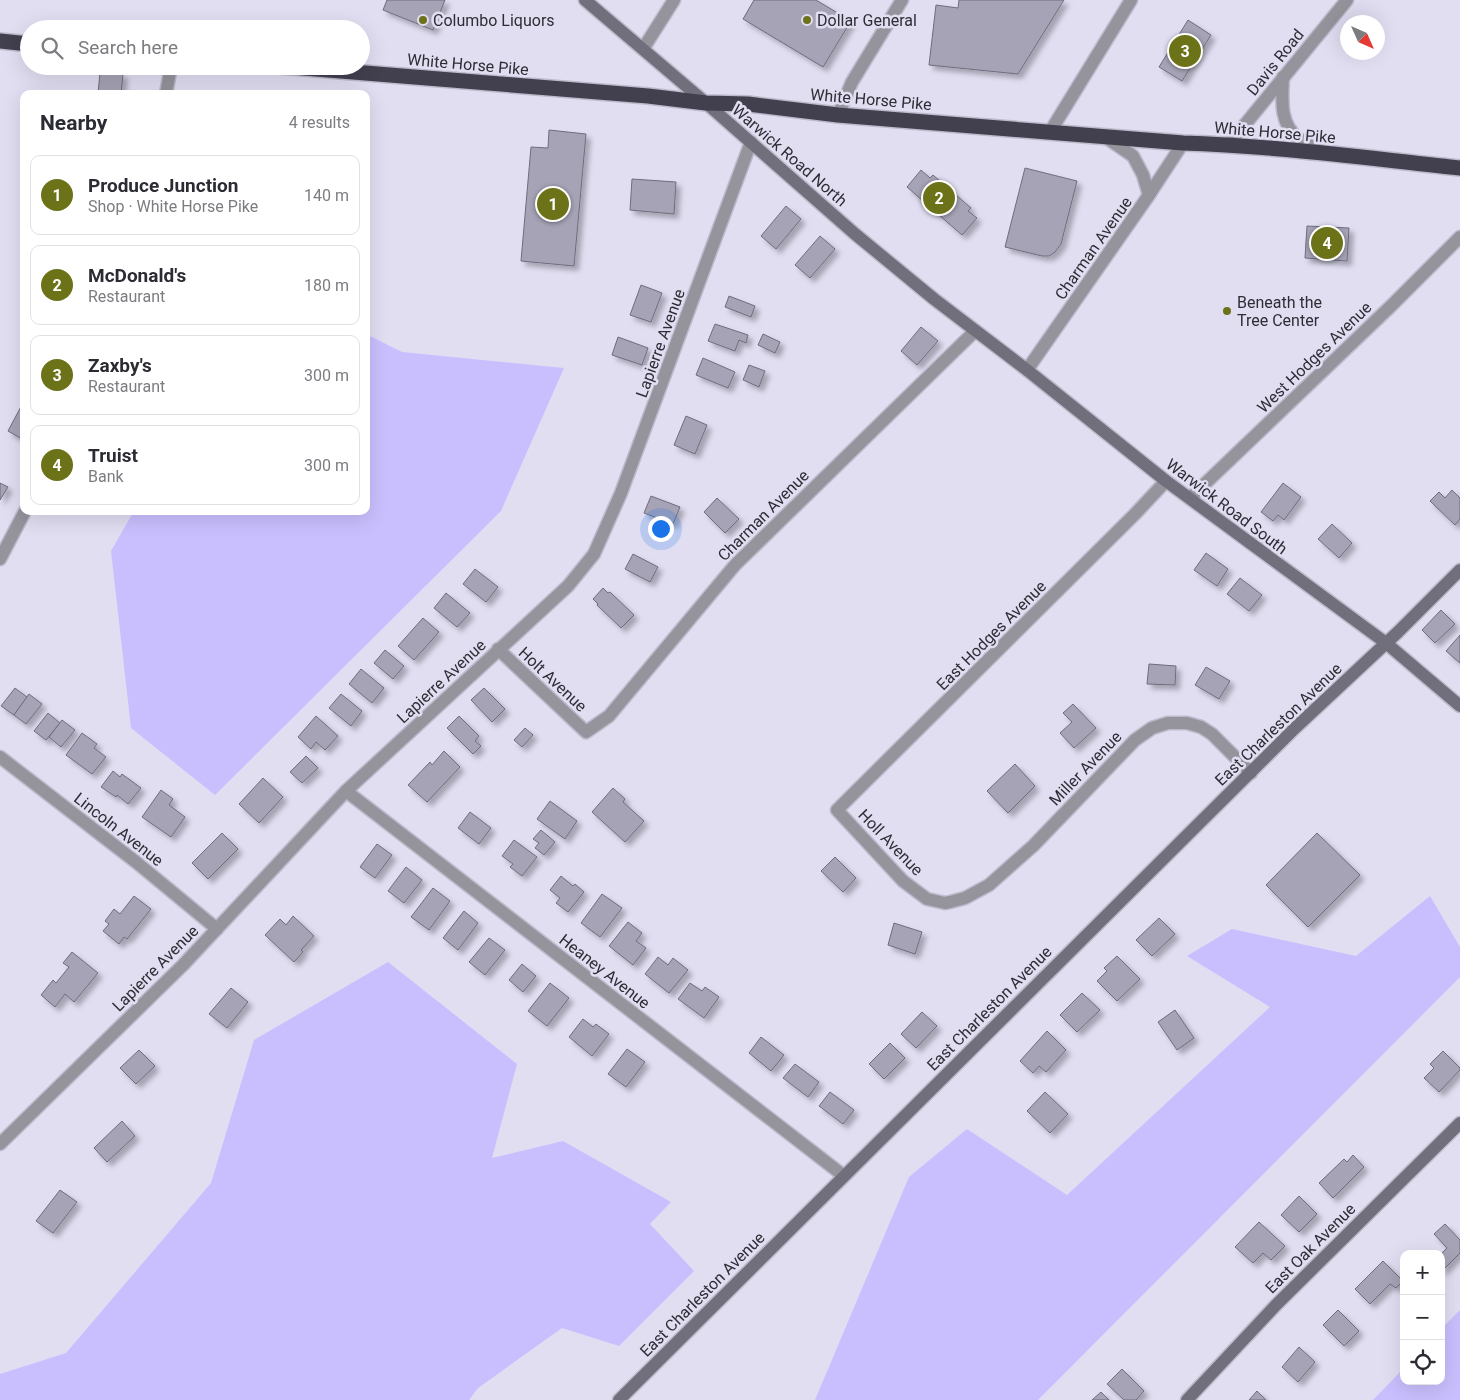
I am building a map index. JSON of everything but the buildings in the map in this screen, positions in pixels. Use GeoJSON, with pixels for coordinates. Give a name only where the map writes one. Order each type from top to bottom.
{"type":"FeatureCollection","features":[{"type":"Feature","properties":{"kind":"highway"},"geometry":{"type":"LineString","coordinates":[[0,42],[20,43]]}},
{"type":"Feature","properties":{"kind":"highway","name":"White Horse Pike"},"geometry":{"type":"LineString","coordinates":[[370,74],[706,103],[748,104],[838,115],[1183,143],[1229,144],[1460,168]]}},
{"type":"Feature","properties":{"kind":"street","name":"Warwick Road North"},"geometry":{"type":"LineString","coordinates":[[585,0],[856,234],[934,299],[976,331]]}},
{"type":"Feature","properties":{"kind":"street"},"geometry":{"type":"LineString","coordinates":[[643,49],[674,0]]}},
{"type":"Feature","properties":{"kind":"street"},"geometry":{"type":"LineString","coordinates":[[838,115],[852,82],[902,0]]}},
{"type":"Feature","properties":{"kind":"street"},"geometry":{"type":"LineString","coordinates":[[1050,132],[1131,0]]}},
{"type":"Feature","properties":{"kind":"street","name":"Davis Road"},"geometry":{"type":"LineString","coordinates":[[1229,144],[1346,0]]}},
{"type":"Feature","properties":{"kind":"street"},"geometry":{"type":"LineString","coordinates":[[167,90],[169,75]]}},
{"type":"Feature","properties":{"kind":"street"},"geometry":{"type":"LineString","coordinates":[[1283,77],[1282,101],[1284,119],[1292,132],[1299,138],[1325,153]]}},
{"type":"Feature","properties":{"kind":"street"},"geometry":{"type":"LineString","coordinates":[[1104,136],[1132,156],[1143,175],[1150,195]]}},
{"type":"Feature","properties":{"kind":"street","name":"Lapierre Avenue"},"geometry":{"type":"LineString","coordinates":[[0,1144],[176,972],[346,791],[568,586],[594,554],[622,493],[751,142]]}},
{"type":"Feature","properties":{"kind":"street","name":"Charman Avenue"},"geometry":{"type":"LineString","coordinates":[[1027,370],[1150,195],[1183,143]]}},
{"type":"Feature","properties":{"kind":"street","name":"West Hodges Avenue"},"geometry":{"type":"LineString","coordinates":[[1190,498],[1392,305],[1460,237]]}},
{"type":"Feature","properties":{"kind":"street","name":"Charman Avenue"},"geometry":{"type":"LineString","coordinates":[[586,732],[608,716],[735,565],[976,331]]}},
{"type":"Feature","properties":{"kind":"street","name":"Warwick Road South"},"geometry":{"type":"LineString","coordinates":[[976,331],[1166,481],[1386,643],[1460,706]]}},
{"type":"Feature","properties":{"kind":"street","name":"East Hodges Avenue"},"geometry":{"type":"LineString","coordinates":[[838,810],[1166,481]]}},
{"type":"Feature","properties":{"kind":"street"},"geometry":{"type":"LineString","coordinates":[[0,559],[23,515]]}},
{"type":"Feature","properties":{"kind":"street","name":"East Charleston Avenue"},"geometry":{"type":"LineString","coordinates":[[619,1400],[1295,728],[1386,643],[1460,570]]}},
{"type":"Feature","properties":{"kind":"street","name":"Holt Avenue"},"geometry":{"type":"LineString","coordinates":[[498,650],[586,732]]}},
{"type":"Feature","properties":{"kind":"street","name":"Miller Avenue"},"geometry":{"type":"LineString","coordinates":[[950,902],[965,898],[989,885],[1033,846],[1135,740],[1152,728],[1168,723],[1201,727],[1212,734],[1251,773]]}},
{"type":"Feature","properties":{"kind":"street","name":"Lincoln Avenue"},"geometry":{"type":"LineString","coordinates":[[0,757],[136,862],[217,929]]}},
{"type":"Feature","properties":{"kind":"street","name":"Heaney Avenue"},"geometry":{"type":"LineString","coordinates":[[346,791],[844,1176]]}},
{"type":"Feature","properties":{"kind":"street","name":"Holl Avenue"},"geometry":{"type":"LineString","coordinates":[[838,810],[903,881],[927,899],[945,903],[950,902]]}},
{"type":"Feature","properties":{"kind":"street","name":"East Oak Avenue"},"geometry":{"type":"LineString","coordinates":[[1187,1400],[1276,1305],[1460,1123]]}},
{"type":"Feature","properties":{"kind":"shaded area"},"geometry":{"type":"Polygon","coordinates":[[[370,336],[402,352],[564,368],[501,511],[215,795],[131,728],[111,551],[132,515],[370,515],[370,336]]]}},
{"type":"Feature","properties":{"kind":"shaded area"},"geometry":{"type":"Polygon","coordinates":[[[1430,896],[1460,947],[1460,977],[1038,1400],[815,1400],[909,1177],[967,1129],[1067,1195],[1270,1007],[1187,956],[1232,929],[1356,956],[1430,896]]]}},
{"type":"Feature","properties":{"kind":"shaded area"},"geometry":{"type":"Polygon","coordinates":[[[388,962],[517,1064],[492,1158],[563,1141],[671,1202],[650,1224],[694,1271],[619,1346],[562,1328],[478,1388],[469,1400],[0,1400],[0,1374],[66,1353],[211,1183],[254,1040],[388,962]]]}},
{"type":"Feature","properties":{"kind":"shaded area"},"geometry":{"type":"Polygon","coordinates":[[[1460,1310],[1460,1400],[1373,1400],[1400,1372],[1400,1385],[1445,1385],[1445,1325],[1460,1310]]]}},
{"type":"Feature","properties":{"kind":"place","name":"Columbo Liquors"},"geometry":{"type":"Point","coordinates":[423,20]}},
{"type":"Feature","properties":{"kind":"place","name":"Dollar General"},"geometry":{"type":"Point","coordinates":[807,20]}},
{"type":"Feature","properties":{"kind":"place","name":"Zaxby's"},"geometry":{"type":"Point","coordinates":[1185,51]}},
{"type":"Feature","properties":{"kind":"place","name":"McDonald's"},"geometry":{"type":"Point","coordinates":[939,198]}},
{"type":"Feature","properties":{"kind":"place","name":"Produce Junction"},"geometry":{"type":"Point","coordinates":[553,204]}},
{"type":"Feature","properties":{"kind":"place","name":"Truist"},"geometry":{"type":"Point","coordinates":[1327,243]}},
{"type":"Feature","properties":{"kind":"place","name":"Beneath the Tree Center"},"geometry":{"type":"Point","coordinates":[1227,311]}}]}
